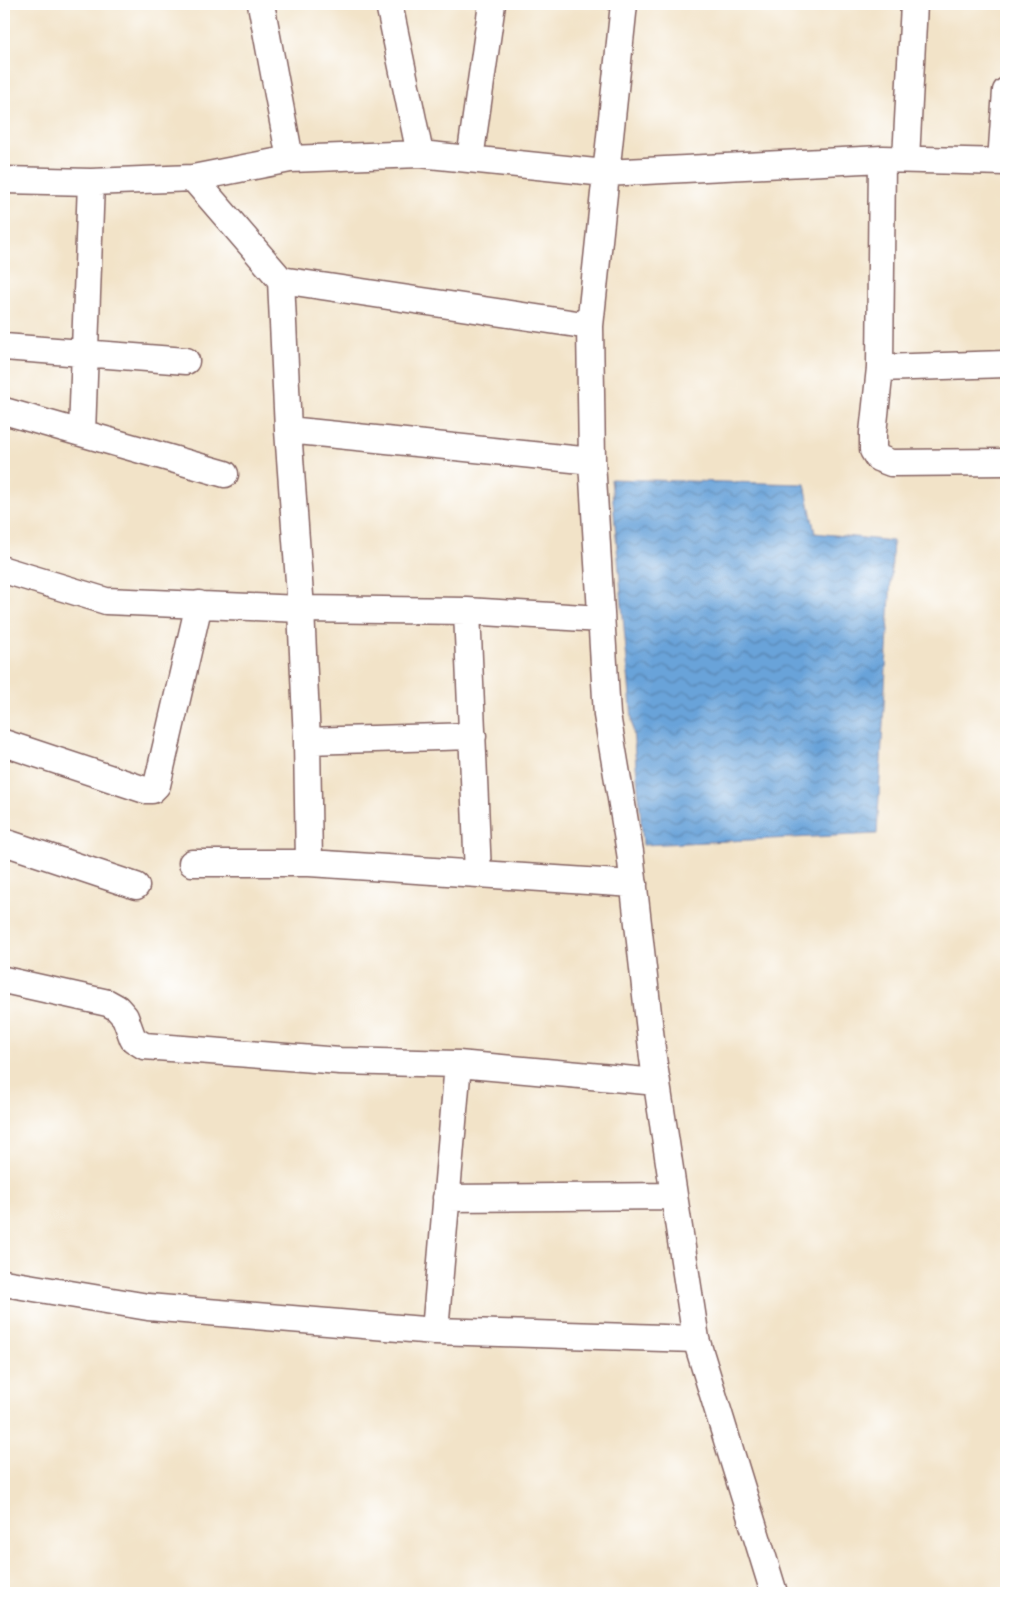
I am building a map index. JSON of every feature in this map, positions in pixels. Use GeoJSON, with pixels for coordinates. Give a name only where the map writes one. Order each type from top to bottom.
{"type":"FeatureCollection","features":[{"type":"Feature","properties":{"kind":"street"},"geometry":{"type":"LineString","coordinates":[[260,4],[290,159]]}},
{"type":"Feature","properties":{"kind":"street"},"geometry":{"type":"LineString","coordinates":[[389,4],[420,154]]}},
{"type":"Feature","properties":{"kind":"street"},"geometry":{"type":"LineString","coordinates":[[470,159],[492,4]]}},
{"type":"Feature","properties":{"kind":"street"},"geometry":{"type":"LineString","coordinates":[[624,4],[590,326],[592,461],[606,715],[630,852],[657,1082],[696,1339],[774,1593]]}},
{"type":"Feature","properties":{"kind":"street"},"geometry":{"type":"LineString","coordinates":[[914,4],[894,159],[880,368],[872,433],[873,450],[878,458],[891,463],[1006,462]]}},
{"type":"Feature","properties":{"kind":"street"},"geometry":{"type":"LineString","coordinates":[[4,180],[91,182],[193,178],[290,159],[420,154],[605,173],[894,159],[1004,162],[1006,91]]}},
{"type":"Feature","properties":{"kind":"street"},"geometry":{"type":"LineString","coordinates":[[193,178],[281,280],[288,430],[301,609],[307,741],[309,864]]}},
{"type":"Feature","properties":{"kind":"street"},"geometry":{"type":"LineString","coordinates":[[82,433],[91,182]]}},
{"type":"Feature","properties":{"kind":"street"},"geometry":{"type":"LineString","coordinates":[[281,280],[590,326]]}},
{"type":"Feature","properties":{"kind":"street"},"geometry":{"type":"LineString","coordinates":[[4,347],[186,361]]}},
{"type":"Feature","properties":{"kind":"street"},"geometry":{"type":"LineString","coordinates":[[880,368],[1006,364]]}},
{"type":"Feature","properties":{"kind":"street"},"geometry":{"type":"LineString","coordinates":[[4,411],[224,474]]}},
{"type":"Feature","properties":{"kind":"street"},"geometry":{"type":"LineString","coordinates":[[288,430],[592,461]]}},
{"type":"Feature","properties":{"kind":"street"},"geometry":{"type":"LineString","coordinates":[[4,570],[106,600],[301,609],[467,611],[601,618]]}},
{"type":"Feature","properties":{"kind":"street"},"geometry":{"type":"LineString","coordinates":[[4,743],[145,790],[152,790],[157,785],[199,604]]}},
{"type":"Feature","properties":{"kind":"street"},"geometry":{"type":"LineString","coordinates":[[467,611],[478,874]]}},
{"type":"Feature","properties":{"kind":"street"},"geometry":{"type":"LineString","coordinates":[[307,741],[473,736]]}},
{"type":"Feature","properties":{"kind":"street"},"geometry":{"type":"LineString","coordinates":[[4,842],[136,886]]}},
{"type":"Feature","properties":{"kind":"street"},"geometry":{"type":"LineString","coordinates":[[192,864],[309,864],[634,884]]}},
{"type":"Feature","properties":{"kind":"street"},"geometry":{"type":"LineString","coordinates":[[4,980],[108,1003],[117,1008],[125,1017],[133,1039],[144,1046],[340,1061],[458,1064],[657,1082]]}},
{"type":"Feature","properties":{"kind":"street"},"geometry":{"type":"LineString","coordinates":[[435,1331],[458,1064]]}},
{"type":"Feature","properties":{"kind":"street"},"geometry":{"type":"LineString","coordinates":[[446,1198],[674,1196]]}},
{"type":"Feature","properties":{"kind":"street"},"geometry":{"type":"LineString","coordinates":[[4,1283],[148,1307],[435,1331],[696,1339]]}},
{"type":"Feature","properties":{"kind":"water"},"geometry":{"type":"Polygon","coordinates":[[[611,479],[805,484],[815,533],[893,541],[877,834],[643,845],[611,479]]]}}]}
